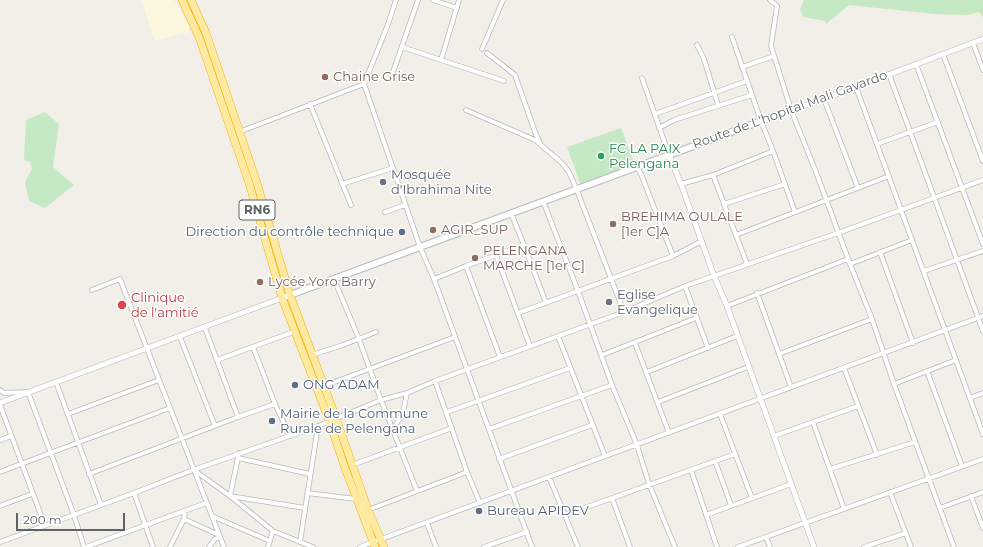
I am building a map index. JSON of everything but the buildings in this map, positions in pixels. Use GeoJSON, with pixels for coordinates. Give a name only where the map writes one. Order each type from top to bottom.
{"type":"FeatureCollection","features":[{"type":"Feature","properties":{"kind":"highway","name":"RN6"},"geometry":{"type":"LineString","coordinates":[[182,0],[199,37],[244,169],[282,298],[352,465],[378,544]]}},
{"type":"Feature","properties":{"kind":"highway","name":"RN6"},"geometry":{"type":"LineString","coordinates":[[191,0],[206,33],[256,180],[290,295],[324,386],[344,468],[356,499],[378,544]]}},
{"type":"Feature","properties":{"kind":"main road","name":"Route de L'hopital Mali Gavardo"},"geometry":{"type":"LineString","coordinates":[[282,298],[510,214],[576,188],[791,110]]}},
{"type":"Feature","properties":{"kind":"street"},"geometry":{"type":"LineString","coordinates":[[396,0],[387,27],[364,84],[420,247],[434,279],[532,547]]}},
{"type":"Feature","properties":{"kind":"street"},"geometry":{"type":"LineString","coordinates":[[393,72],[418,0]]}},
{"type":"Feature","properties":{"kind":"street"},"geometry":{"type":"LineString","coordinates":[[433,0],[457,8]]}},
{"type":"Feature","properties":{"kind":"street"},"geometry":{"type":"LineString","coordinates":[[441,60],[459,0]]}},
{"type":"Feature","properties":{"kind":"street"},"geometry":{"type":"LineString","coordinates":[[482,49],[503,0]]}},
{"type":"Feature","properties":{"kind":"street"},"geometry":{"type":"LineString","coordinates":[[770,0],[777,6],[771,42],[791,110],[872,319],[894,384],[954,547]]}},
{"type":"Feature","properties":{"kind":"street"},"geometry":{"type":"LineString","coordinates":[[732,37],[795,212]]}},
{"type":"Feature","properties":{"kind":"street","name":"Route de L'hopital Mali Gavardo"},"geometry":{"type":"LineString","coordinates":[[791,110],[983,39]]}},
{"type":"Feature","properties":{"kind":"street"},"geometry":{"type":"LineString","coordinates":[[973,43],[983,70]]}},
{"type":"Feature","properties":{"kind":"street"},"geometry":{"type":"LineString","coordinates":[[697,45],[704,59],[713,93],[718,105]]}},
{"type":"Feature","properties":{"kind":"street"},"geometry":{"type":"LineString","coordinates":[[402,47],[504,81]]}},
{"type":"Feature","properties":{"kind":"street"},"geometry":{"type":"LineString","coordinates":[[487,53],[515,75],[535,132],[542,147]]}},
{"type":"Feature","properties":{"kind":"street"},"geometry":{"type":"LineString","coordinates":[[943,54],[983,161]]}},
{"type":"Feature","properties":{"kind":"street"},"geometry":{"type":"LineString","coordinates":[[742,67],[774,56]]}},
{"type":"Feature","properties":{"kind":"street"},"geometry":{"type":"LineString","coordinates":[[916,64],[983,244]]}},
{"type":"Feature","properties":{"kind":"street"},"geometry":{"type":"LineString","coordinates":[[889,74],[957,261],[981,317],[983,331]]}},
{"type":"Feature","properties":{"kind":"street"},"geometry":{"type":"LineString","coordinates":[[642,78],[668,155],[681,184],[814,547]]}},
{"type":"Feature","properties":{"kind":"street"},"geometry":{"type":"LineString","coordinates":[[654,114],[747,81]]}},
{"type":"Feature","properties":{"kind":"street"},"geometry":{"type":"LineString","coordinates":[[239,132],[364,84]]}},
{"type":"Feature","properties":{"kind":"street"},"geometry":{"type":"LineString","coordinates":[[856,87],[983,434]]}},
{"type":"Feature","properties":{"kind":"street"},"geometry":{"type":"LineString","coordinates":[[659,128],[674,120],[752,95]]}},
{"type":"Feature","properties":{"kind":"street"},"geometry":{"type":"LineString","coordinates":[[824,99],[858,188]]}},
{"type":"Feature","properties":{"kind":"street"},"geometry":{"type":"LineString","coordinates":[[310,104],[350,205]]}},
{"type":"Feature","properties":{"kind":"street"},"geometry":{"type":"LineString","coordinates":[[466,110],[535,140],[562,163],[569,172],[576,188],[624,312]]}},
{"type":"Feature","properties":{"kind":"street"},"geometry":{"type":"LineString","coordinates":[[877,144],[938,122]]}},
{"type":"Feature","properties":{"kind":"street"},"geometry":{"type":"LineString","coordinates":[[681,184],[713,174],[773,151]]}},
{"type":"Feature","properties":{"kind":"street"},"geometry":{"type":"LineString","coordinates":[[637,167],[673,256]]}},
{"type":"Feature","properties":{"kind":"street"},"geometry":{"type":"LineString","coordinates":[[342,184],[392,168]]}},
{"type":"Feature","properties":{"kind":"street"},"geometry":{"type":"LineString","coordinates":[[713,174],[747,264]]}},
{"type":"Feature","properties":{"kind":"street"},"geometry":{"type":"LineString","coordinates":[[736,235],[889,176]]}},
{"type":"Feature","properties":{"kind":"street"},"geometry":{"type":"LineString","coordinates":[[0,542],[194,470],[238,456],[318,426],[381,400],[407,393],[467,369],[624,312],[685,286],[838,233],[983,180]]}},
{"type":"Feature","properties":{"kind":"street"},"geometry":{"type":"LineString","coordinates":[[724,204],[785,184]]}},
{"type":"Feature","properties":{"kind":"street"},"geometry":{"type":"LineString","coordinates":[[543,201],[591,324],[612,385],[637,444],[649,484],[675,547]]}},
{"type":"Feature","properties":{"kind":"street"},"geometry":{"type":"LineString","coordinates":[[385,212],[405,205]]}},
{"type":"Feature","properties":{"kind":"street"},"geometry":{"type":"LineString","coordinates":[[510,214],[524,245],[546,303]]}},
{"type":"Feature","properties":{"kind":"street"},"geometry":{"type":"LineString","coordinates":[[850,264],[912,240]]}},
{"type":"Feature","properties":{"kind":"street"},"geometry":{"type":"LineString","coordinates":[[518,313],[673,256],[702,241]]}},
{"type":"Feature","properties":{"kind":"street"},"geometry":{"type":"LineString","coordinates":[[434,279],[524,245]]}},
{"type":"Feature","properties":{"kind":"street"},"geometry":{"type":"LineString","coordinates":[[924,271],[983,251]]}},
{"type":"Feature","properties":{"kind":"street"},"geometry":{"type":"LineString","coordinates":[[880,252],[913,343]]}},
{"type":"Feature","properties":{"kind":"street"},"geometry":{"type":"LineString","coordinates":[[496,255],[530,346]]}},
{"type":"Feature","properties":{"kind":"street"},"geometry":{"type":"LineString","coordinates":[[726,306],[848,259]]}},
{"type":"Feature","properties":{"kind":"street"},"geometry":{"type":"LineString","coordinates":[[466,266],[500,357]]}},
{"type":"Feature","properties":{"kind":"street"},"geometry":{"type":"LineString","coordinates":[[334,278],[417,491]]}},
{"type":"Feature","properties":{"kind":"street"},"geometry":{"type":"LineString","coordinates":[[92,290],[120,279],[224,547]]}},
{"type":"Feature","properties":{"kind":"street"},"geometry":{"type":"LineString","coordinates":[[685,286],[708,348]]}},
{"type":"Feature","properties":{"kind":"street"},"geometry":{"type":"LineString","coordinates":[[757,293],[791,387]]}},
{"type":"Feature","properties":{"kind":"street"},"geometry":{"type":"LineString","coordinates":[[45,526],[0,404],[28,392],[205,328],[282,298]]}},
{"type":"Feature","properties":{"kind":"street"},"geometry":{"type":"LineString","coordinates":[[360,547],[378,544],[427,522],[981,317]]}},
{"type":"Feature","properties":{"kind":"street"},"geometry":{"type":"LineString","coordinates":[[602,356],[696,318]]}},
{"type":"Feature","properties":{"kind":"street"},"geometry":{"type":"LineString","coordinates":[[779,354],[872,319]]}},
{"type":"Feature","properties":{"kind":"street"},"geometry":{"type":"LineString","coordinates":[[205,328],[238,417]]}},
{"type":"Feature","properties":{"kind":"street"},"geometry":{"type":"LineString","coordinates":[[218,360],[296,331]]}},
{"type":"Feature","properties":{"kind":"street"},"geometry":{"type":"LineString","coordinates":[[312,355],[376,332]]}},
{"type":"Feature","properties":{"kind":"street"},"geometry":{"type":"LineString","coordinates":[[558,336],[605,456]]}},
{"type":"Feature","properties":{"kind":"street"},"geometry":{"type":"LineString","coordinates":[[647,372],[737,336]]}},
{"type":"Feature","properties":{"kind":"street"},"geometry":{"type":"LineString","coordinates":[[180,337],[215,426]]}},
{"type":"Feature","properties":{"kind":"street"},"geometry":{"type":"LineString","coordinates":[[324,386],[455,338]]}},
{"type":"Feature","properties":{"kind":"street"},"geometry":{"type":"LineString","coordinates":[[635,343],[669,433]]}},
{"type":"Feature","properties":{"kind":"street"},"geometry":{"type":"LineString","coordinates":[[253,347],[275,404],[290,436]]}},
{"type":"Feature","properties":{"kind":"street"},"geometry":{"type":"LineString","coordinates":[[894,384],[956,360]]}},
{"type":"Feature","properties":{"kind":"street"},"geometry":{"type":"LineString","coordinates":[[658,402],[748,367]]}},
{"type":"Feature","properties":{"kind":"street"},"geometry":{"type":"LineString","coordinates":[[447,412],[570,368]]}},
{"type":"Feature","properties":{"kind":"street"},"geometry":{"type":"LineString","coordinates":[[844,368],[877,455]]}},
{"type":"Feature","properties":{"kind":"street"},"geometry":{"type":"LineString","coordinates":[[927,371],[962,466]]}},
{"type":"Feature","properties":{"kind":"street"},"geometry":{"type":"LineString","coordinates":[[68,414],[159,380]]}},
{"type":"Feature","properties":{"kind":"street"},"geometry":{"type":"LineString","coordinates":[[435,381],[467,472],[480,503]]}},
{"type":"Feature","properties":{"kind":"street"},"geometry":{"type":"LineString","coordinates":[[56,382],[89,474],[102,505]]}},
{"type":"Feature","properties":{"kind":"street"},"geometry":{"type":"LineString","coordinates":[[489,429],[612,385]]}},
{"type":"Feature","properties":{"kind":"street"},"geometry":{"type":"LineString","coordinates":[[0,390],[4,393],[28,392]]}},
{"type":"Feature","properties":{"kind":"street"},"geometry":{"type":"LineString","coordinates":[[28,392],[85,547],[206,503]]}},
{"type":"Feature","properties":{"kind":"street"},"geometry":{"type":"LineString","coordinates":[[393,430],[403,412],[407,393]]}},
{"type":"Feature","properties":{"kind":"street"},"geometry":{"type":"LineString","coordinates":[[970,398],[983,394]]}},
{"type":"Feature","properties":{"kind":"street"},"geometry":{"type":"LineString","coordinates":[[89,474],[275,404]]}},
{"type":"Feature","properties":{"kind":"street"},"geometry":{"type":"LineString","coordinates":[[774,436],[858,406]]}},
{"type":"Feature","properties":{"kind":"street"},"geometry":{"type":"LineString","coordinates":[[0,472],[78,444],[170,408]]}},
{"type":"Feature","properties":{"kind":"street"},"geometry":{"type":"LineString","coordinates":[[720,414],[752,498]]}},
{"type":"Feature","properties":{"kind":"street"},"geometry":{"type":"LineString","coordinates":[[813,422],[844,509]]}},
{"type":"Feature","properties":{"kind":"street"},"geometry":{"type":"LineString","coordinates":[[499,459],[592,425]]}},
{"type":"Feature","properties":{"kind":"street"},"geometry":{"type":"LineString","coordinates":[[300,542],[318,426]]}},
{"type":"Feature","properties":{"kind":"street"},"geometry":{"type":"LineString","coordinates":[[352,465],[452,428]]}},
{"type":"Feature","properties":{"kind":"street"},"geometry":{"type":"LineString","coordinates":[[0,440],[11,436]]}},
{"type":"Feature","properties":{"kind":"street"},"geometry":{"type":"LineString","coordinates":[[830,469],[915,442]]}},
{"type":"Feature","properties":{"kind":"street"},"geometry":{"type":"LineString","coordinates":[[565,515],[735,454]]}},
{"type":"Feature","properties":{"kind":"street"},"geometry":{"type":"LineString","coordinates":[[238,456],[310,474]]}},
{"type":"Feature","properties":{"kind":"street"},"geometry":{"type":"LineString","coordinates":[[230,496],[238,456]]}},
{"type":"Feature","properties":{"kind":"street"},"geometry":{"type":"LineString","coordinates":[[738,547],[983,458]]}},
{"type":"Feature","properties":{"kind":"street"},"geometry":{"type":"LineString","coordinates":[[715,461],[731,505]]}},
{"type":"Feature","properties":{"kind":"street"},"geometry":{"type":"LineString","coordinates":[[194,470],[274,531],[314,547]]}},
{"type":"Feature","properties":{"kind":"street"},"geometry":{"type":"LineString","coordinates":[[691,470],[717,547]]}},
{"type":"Feature","properties":{"kind":"street"},"geometry":{"type":"LineString","coordinates":[[368,510],[467,472]]}},
{"type":"Feature","properties":{"kind":"street"},"geometry":{"type":"LineString","coordinates":[[549,477],[578,547]]}},
{"type":"Feature","properties":{"kind":"street"},"geometry":{"type":"LineString","coordinates":[[706,515],[791,484]]}},
{"type":"Feature","properties":{"kind":"street"},"geometry":{"type":"LineString","coordinates":[[890,492],[911,547]]}},
{"type":"Feature","properties":{"kind":"street"},"geometry":{"type":"LineString","coordinates":[[940,508],[983,492]]}},
{"type":"Feature","properties":{"kind":"street"},"geometry":{"type":"LineString","coordinates":[[134,493],[153,547]]}},
{"type":"Feature","properties":{"kind":"street"},"geometry":{"type":"LineString","coordinates":[[0,506],[32,494]]}},
{"type":"Feature","properties":{"kind":"street"},"geometry":{"type":"LineString","coordinates":[[307,494],[356,499]]}},
{"type":"Feature","properties":{"kind":"street"},"geometry":{"type":"LineString","coordinates":[[230,496],[305,508]]}},
{"type":"Feature","properties":{"kind":"street"},"geometry":{"type":"LineString","coordinates":[[971,496],[983,528]]}},
{"type":"Feature","properties":{"kind":"street"},"geometry":{"type":"LineString","coordinates":[[612,498],[628,547]]}},
{"type":"Feature","properties":{"kind":"street"},"geometry":{"type":"LineString","coordinates":[[170,547],[184,519],[185,511]]}},
{"type":"Feature","properties":{"kind":"street"},"geometry":{"type":"LineString","coordinates":[[211,516],[270,541]]}},
{"type":"Feature","properties":{"kind":"street"},"geometry":{"type":"LineString","coordinates":[[184,519],[219,536]]}},
{"type":"Feature","properties":{"kind":"street"},"geometry":{"type":"LineString","coordinates":[[427,522],[436,547]]}},
{"type":"Feature","properties":{"kind":"street"},"geometry":{"type":"LineString","coordinates":[[268,547],[274,531]]}},
{"type":"Feature","properties":{"kind":"street"},"geometry":{"type":"LineString","coordinates":[[484,547],[526,532]]}},
{"type":"Feature","properties":{"kind":"street"},"geometry":{"type":"LineString","coordinates":[[864,547],[906,533]]}},
{"type":"Feature","properties":{"kind":"street"},"geometry":{"type":"LineString","coordinates":[[209,547],[219,536]]}},
{"type":"Feature","properties":{"kind":"street"},"geometry":{"type":"LineString","coordinates":[[766,537],[770,547]]}},
{"type":"Feature","properties":{"kind":"shaded area"},"geometry":{"type":"Polygon","coordinates":[[[142,0],[174,0],[189,26],[189,32],[154,41],[142,0]]]}},
{"type":"Feature","properties":{"kind":"green space"},"geometry":{"type":"Polygon","coordinates":[[[804,0],[983,0],[983,17],[979,12],[967,15],[934,14],[849,5],[826,24],[825,21],[803,17],[800,9],[804,0]]]}},
{"type":"Feature","properties":{"kind":"green space"},"geometry":{"type":"Polygon","coordinates":[[[45,112],[59,124],[53,167],[74,185],[45,208],[29,201],[25,182],[32,169],[30,162],[24,160],[26,120],[45,112]]]}},
{"type":"Feature","properties":{"kind":"green space","name":"FC LA PAIX Pelengana"},"geometry":{"type":"Polygon","coordinates":[[[621,128],[635,165],[581,185],[567,147],[621,128]]]}},
{"type":"Feature","properties":{"kind":"place","name":"Chaine Grise"},"geometry":{"type":"Point","coordinates":[325,77]}},
{"type":"Feature","properties":{"kind":"place","name":"FC LA PAIX Pelengana"},"geometry":{"type":"Point","coordinates":[601,156]}},
{"type":"Feature","properties":{"kind":"place","name":"Mosquée d'Ibrahima Nite"},"geometry":{"type":"Point","coordinates":[383,182]}},
{"type":"Feature","properties":{"kind":"place","name":"BREHIMA OULALE [1er C]A"},"geometry":{"type":"Point","coordinates":[613,224]}},
{"type":"Feature","properties":{"kind":"place","name":"AGIR_SUP"},"geometry":{"type":"Point","coordinates":[433,230]}},
{"type":"Feature","properties":{"kind":"place","name":"Direction du contrôle technique"},"geometry":{"type":"Point","coordinates":[402,232]}},
{"type":"Feature","properties":{"kind":"place","name":"PELENGANA MARCHE [1er C]"},"geometry":{"type":"Point","coordinates":[475,258]}},
{"type":"Feature","properties":{"kind":"place","name":"Lycée Yoro Barry"},"geometry":{"type":"Point","coordinates":[260,282]}},
{"type":"Feature","properties":{"kind":"place","name":"Eglise Evangelique"},"geometry":{"type":"Point","coordinates":[609,302]}},
{"type":"Feature","properties":{"kind":"place","name":"Clinique de l'amitié"},"geometry":{"type":"Point","coordinates":[122,305]}},
{"type":"Feature","properties":{"kind":"place","name":"ONG ADAM"},"geometry":{"type":"Point","coordinates":[295,385]}},
{"type":"Feature","properties":{"kind":"place","name":"Mairie de la Commune Rurale de Pelengana"},"geometry":{"type":"Point","coordinates":[272,421]}},
{"type":"Feature","properties":{"kind":"place","name":"Bureau APIDEV"},"geometry":{"type":"Point","coordinates":[479,511]}}]}
